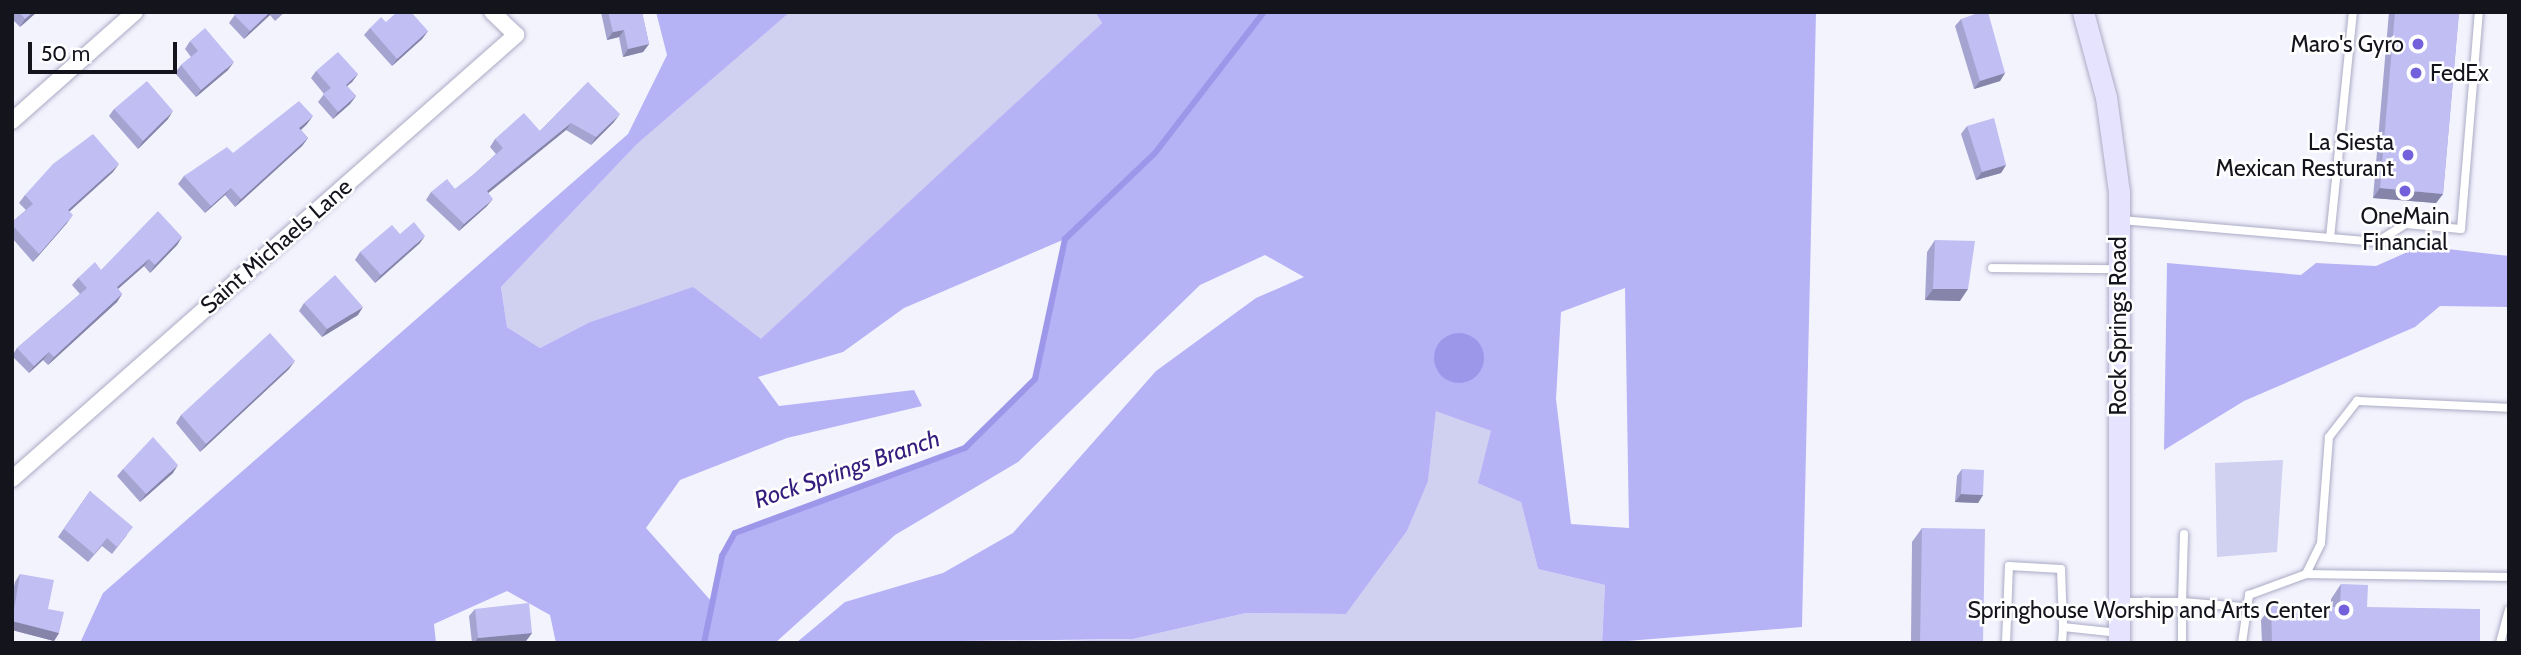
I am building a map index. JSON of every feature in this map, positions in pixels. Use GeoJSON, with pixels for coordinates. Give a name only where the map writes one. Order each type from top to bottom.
{"type":"FeatureCollection","features":[{"type":"Feature","properties":{"kind":"street"},"geometry":{"type":"LineString","coordinates":[[12,121],[135,12]]}},
{"type":"Feature","properties":{"kind":"street","name":"Saint Michaels Lane"},"geometry":{"type":"LineString","coordinates":[[12,479],[516,35],[492,12]]}},
{"type":"Feature","properties":{"kind":"street","name":"Rock Springs Road"},"geometry":{"type":"LineString","coordinates":[[2085,13],[2106,97],[2119,220],[2119,638]]}},
{"type":"Feature","properties":{"kind":"lane"},"geometry":{"type":"LineString","coordinates":[[2330,238],[2353,12]]}},
{"type":"Feature","properties":{"kind":"lane"},"geometry":{"type":"LineString","coordinates":[[2119,220],[2377,242],[2406,224],[2461,229],[2479,12]]}},
{"type":"Feature","properties":{"kind":"lane"},"geometry":{"type":"LineString","coordinates":[[1992,268],[2118,269]]}},
{"type":"Feature","properties":{"kind":"lane"},"geometry":{"type":"LineString","coordinates":[[2306,574],[2320,543],[2329,437],[2357,401],[2509,408]]}},
{"type":"Feature","properties":{"kind":"lane"},"geometry":{"type":"LineString","coordinates":[[2182,643],[2184,534]]}},
{"type":"Feature","properties":{"kind":"lane"},"geometry":{"type":"LineString","coordinates":[[2006,643],[2009,566],[2061,569],[2063,643]]}},
{"type":"Feature","properties":{"kind":"lane"},"geometry":{"type":"LineString","coordinates":[[2242,643],[2243,607],[2249,595],[2306,574],[2509,576]]}},
{"type":"Feature","properties":{"kind":"lane"},"geometry":{"type":"LineString","coordinates":[[2119,602],[2182,602],[2243,607]]}},
{"type":"Feature","properties":{"kind":"lane"},"geometry":{"type":"LineString","coordinates":[[2500,643],[2509,610]]}},
{"type":"Feature","properties":{"kind":"lane"},"geometry":{"type":"LineString","coordinates":[[2063,627],[2119,638]]}},
{"type":"Feature","properties":{"kind":"shaded area"},"geometry":{"type":"Polygon","coordinates":[[[656,12],[790,12],[637,144],[501,287],[507,327],[540,348],[588,323],[693,287],[761,339],[1102,23],[1095,12],[1816,12],[1802,627],[1602,643],[1605,585],[1538,569],[1521,502],[1478,483],[1491,431],[1436,411],[1428,481],[1407,531],[1346,614],[1246,613],[1133,639],[796,643],[845,602],[943,573],[1013,533],[1156,371],[1256,298],[1304,277],[1265,255],[1200,285],[1018,462],[895,535],[775,643],[556,643],[550,615],[507,591],[434,624],[436,643],[80,643],[103,593],[628,134],[667,55],[656,12]],[[1065,239],[904,308],[843,352],[758,377],[779,406],[914,390],[922,406],[787,438],[680,480],[646,528],[712,602],[722,556],[735,533],[965,448],[1035,379],[1065,239]],[[1625,288],[1561,312],[1556,399],[1571,524],[1629,528],[1625,288]]]}},
{"type":"Feature","properties":{"kind":"shaded area"},"geometry":{"type":"Polygon","coordinates":[[[790,12],[1095,12],[1102,23],[761,340],[588,323],[540,348],[507,327],[501,287],[637,144],[790,12]]]}},
{"type":"Feature","properties":{"kind":"shaded area"},"geometry":{"type":"Polygon","coordinates":[[[2421,246],[2509,256],[2509,307],[2440,306],[2415,327],[2244,401],[2164,450],[2167,263],[2301,275],[2316,263],[2376,266],[2421,246]]]}},
{"type":"Feature","properties":{"kind":"shaded area"},"geometry":{"type":"Polygon","coordinates":[[[1459,333],[1476,341],[1484,358],[1476,375],[1459,383],[1442,375],[1434,358],[1442,341],[1459,333]]]}},
{"type":"Feature","properties":{"kind":"shaded area"},"geometry":{"type":"Polygon","coordinates":[[[1436,410],[1491,431],[1521,502],[1538,569],[1605,585],[1602,643],[981,643],[1133,639],[1246,613],[1346,614],[1407,531],[1428,480],[1436,410]]]}},
{"type":"Feature","properties":{"kind":"shaded area"},"geometry":{"type":"Polygon","coordinates":[[[2283,460],[2277,552],[2217,557],[2215,463],[2283,460]]]}},
{"type":"Feature","properties":{"kind":"building"},"geometry":{"type":"Polygon","coordinates":[[[19,12],[33,12],[25,19],[19,12]]]}},
{"type":"Feature","properties":{"kind":"building"},"geometry":{"type":"Polygon","coordinates":[[[237,12],[270,12],[250,31],[234,15],[237,12]]]}},
{"type":"Feature","properties":{"kind":"building"},"geometry":{"type":"Polygon","coordinates":[[[397,12],[411,12],[428,31],[397,59],[370,28],[381,17],[386,22],[397,12]]]}},
{"type":"Feature","properties":{"kind":"building"},"geometry":{"type":"Polygon","coordinates":[[[608,12],[642,12],[649,44],[628,49],[624,30],[613,32],[608,12]]]}},
{"type":"Feature","properties":{"kind":"building"},"geometry":{"type":"Polygon","coordinates":[[[1988,12],[2005,73],[1980,81],[1961,19],[1988,12]]]}},
{"type":"Feature","properties":{"kind":"building"},"geometry":{"type":"Polygon","coordinates":[[[2395,12],[2459,12],[2443,194],[2380,188],[2395,12]]]}},
{"type":"Feature","properties":{"kind":"building"},"geometry":{"type":"Polygon","coordinates":[[[205,28],[234,62],[201,90],[181,65],[198,51],[190,41],[205,28]]]}},
{"type":"Feature","properties":{"kind":"building"},"geometry":{"type":"Polygon","coordinates":[[[338,52],[358,74],[346,85],[356,96],[338,112],[323,94],[331,88],[316,71],[338,52]]]}},
{"type":"Feature","properties":{"kind":"building"},"geometry":{"type":"Polygon","coordinates":[[[147,81],[173,111],[143,141],[114,109],[147,81]]]}},
{"type":"Feature","properties":{"kind":"building"},"geometry":{"type":"Polygon","coordinates":[[[588,82],[620,114],[596,137],[571,123],[487,191],[493,199],[464,224],[431,192],[447,179],[455,189],[473,175],[503,148],[495,139],[524,113],[540,131],[588,82]]]}},
{"type":"Feature","properties":{"kind":"building"},"geometry":{"type":"Polygon","coordinates":[[[299,101],[313,116],[299,128],[308,138],[241,199],[231,188],[211,206],[184,176],[227,147],[233,153],[299,101]]]}},
{"type":"Feature","properties":{"kind":"building"},"geometry":{"type":"Polygon","coordinates":[[[1994,118],[2006,165],[1982,172],[1967,126],[1994,118]]]}},
{"type":"Feature","properties":{"kind":"building"},"geometry":{"type":"Polygon","coordinates":[[[93,134],[119,164],[68,210],[73,215],[39,254],[12,222],[33,204],[25,195],[53,164],[93,134]]]}},
{"type":"Feature","properties":{"kind":"building"},"geometry":{"type":"Polygon","coordinates":[[[158,211],[182,237],[155,265],[149,259],[117,287],[122,294],[54,357],[49,352],[34,366],[17,348],[87,288],[78,278],[95,262],[101,270],[158,211]]]}},
{"type":"Feature","properties":{"kind":"building"},"geometry":{"type":"Polygon","coordinates":[[[414,222],[425,236],[381,275],[360,252],[392,225],[400,234],[414,222]]]}},
{"type":"Feature","properties":{"kind":"building"},"geometry":{"type":"Polygon","coordinates":[[[1935,240],[1975,241],[1968,289],[1933,289],[1935,240]]]}},
{"type":"Feature","properties":{"kind":"building"},"geometry":{"type":"Polygon","coordinates":[[[335,275],[363,307],[327,329],[304,303],[335,275]]]}},
{"type":"Feature","properties":{"kind":"building"},"geometry":{"type":"Polygon","coordinates":[[[270,333],[295,361],[206,444],[181,415],[270,333]]]}},
{"type":"Feature","properties":{"kind":"building"},"geometry":{"type":"Polygon","coordinates":[[[153,437],[178,465],[146,494],[123,469],[153,437]]]}},
{"type":"Feature","properties":{"kind":"building"},"geometry":{"type":"Polygon","coordinates":[[[1962,469],[1984,470],[1983,495],[1961,494],[1962,469]]]}},
{"type":"Feature","properties":{"kind":"building"},"geometry":{"type":"Polygon","coordinates":[[[90,491],[133,527],[117,547],[107,538],[94,554],[64,529],[90,491]]]}},
{"type":"Feature","properties":{"kind":"building"},"geometry":{"type":"Polygon","coordinates":[[[1922,528],[1985,529],[1983,643],[1920,643],[1922,528]]]}},
{"type":"Feature","properties":{"kind":"building"},"geometry":{"type":"Polygon","coordinates":[[[20,574],[54,580],[48,609],[64,612],[59,633],[12,621],[20,574]]]}},
{"type":"Feature","properties":{"kind":"building"},"geometry":{"type":"Polygon","coordinates":[[[2341,584],[2368,585],[2367,607],[2480,609],[2480,643],[2272,643],[2271,606],[2340,607],[2341,584]]]}},
{"type":"Feature","properties":{"kind":"building"},"geometry":{"type":"Polygon","coordinates":[[[529,603],[532,633],[478,638],[475,609],[529,603]]]}},
{"type":"Feature","properties":{"kind":"building"},"geometry":{"type":"Polygon","coordinates":[[[1778,642],[1778,643],[1752,643],[1778,642]]]}},
{"type":"Feature","properties":{"kind":"waterway","name":"Rock Springs Branch"},"geometry":{"type":"LineString","coordinates":[[704,643],[722,556],[735,533],[965,448],[1035,379],[1065,239],[1155,153],[1264,12]]}},
{"type":"Feature","properties":{"kind":"place","name":"Maro's Gyro"},"geometry":{"type":"Point","coordinates":[2418,44]}},
{"type":"Feature","properties":{"kind":"place","name":"FedEx"},"geometry":{"type":"Point","coordinates":[2416,73]}},
{"type":"Feature","properties":{"kind":"place","name":"La Siesta Mexican Resturant"},"geometry":{"type":"Point","coordinates":[2408,155]}},
{"type":"Feature","properties":{"kind":"place","name":"OneMain Financial"},"geometry":{"type":"Point","coordinates":[2405,191]}},
{"type":"Feature","properties":{"kind":"place","name":"Springhouse Worship and Arts Center"},"geometry":{"type":"Point","coordinates":[2344,610]}}]}
